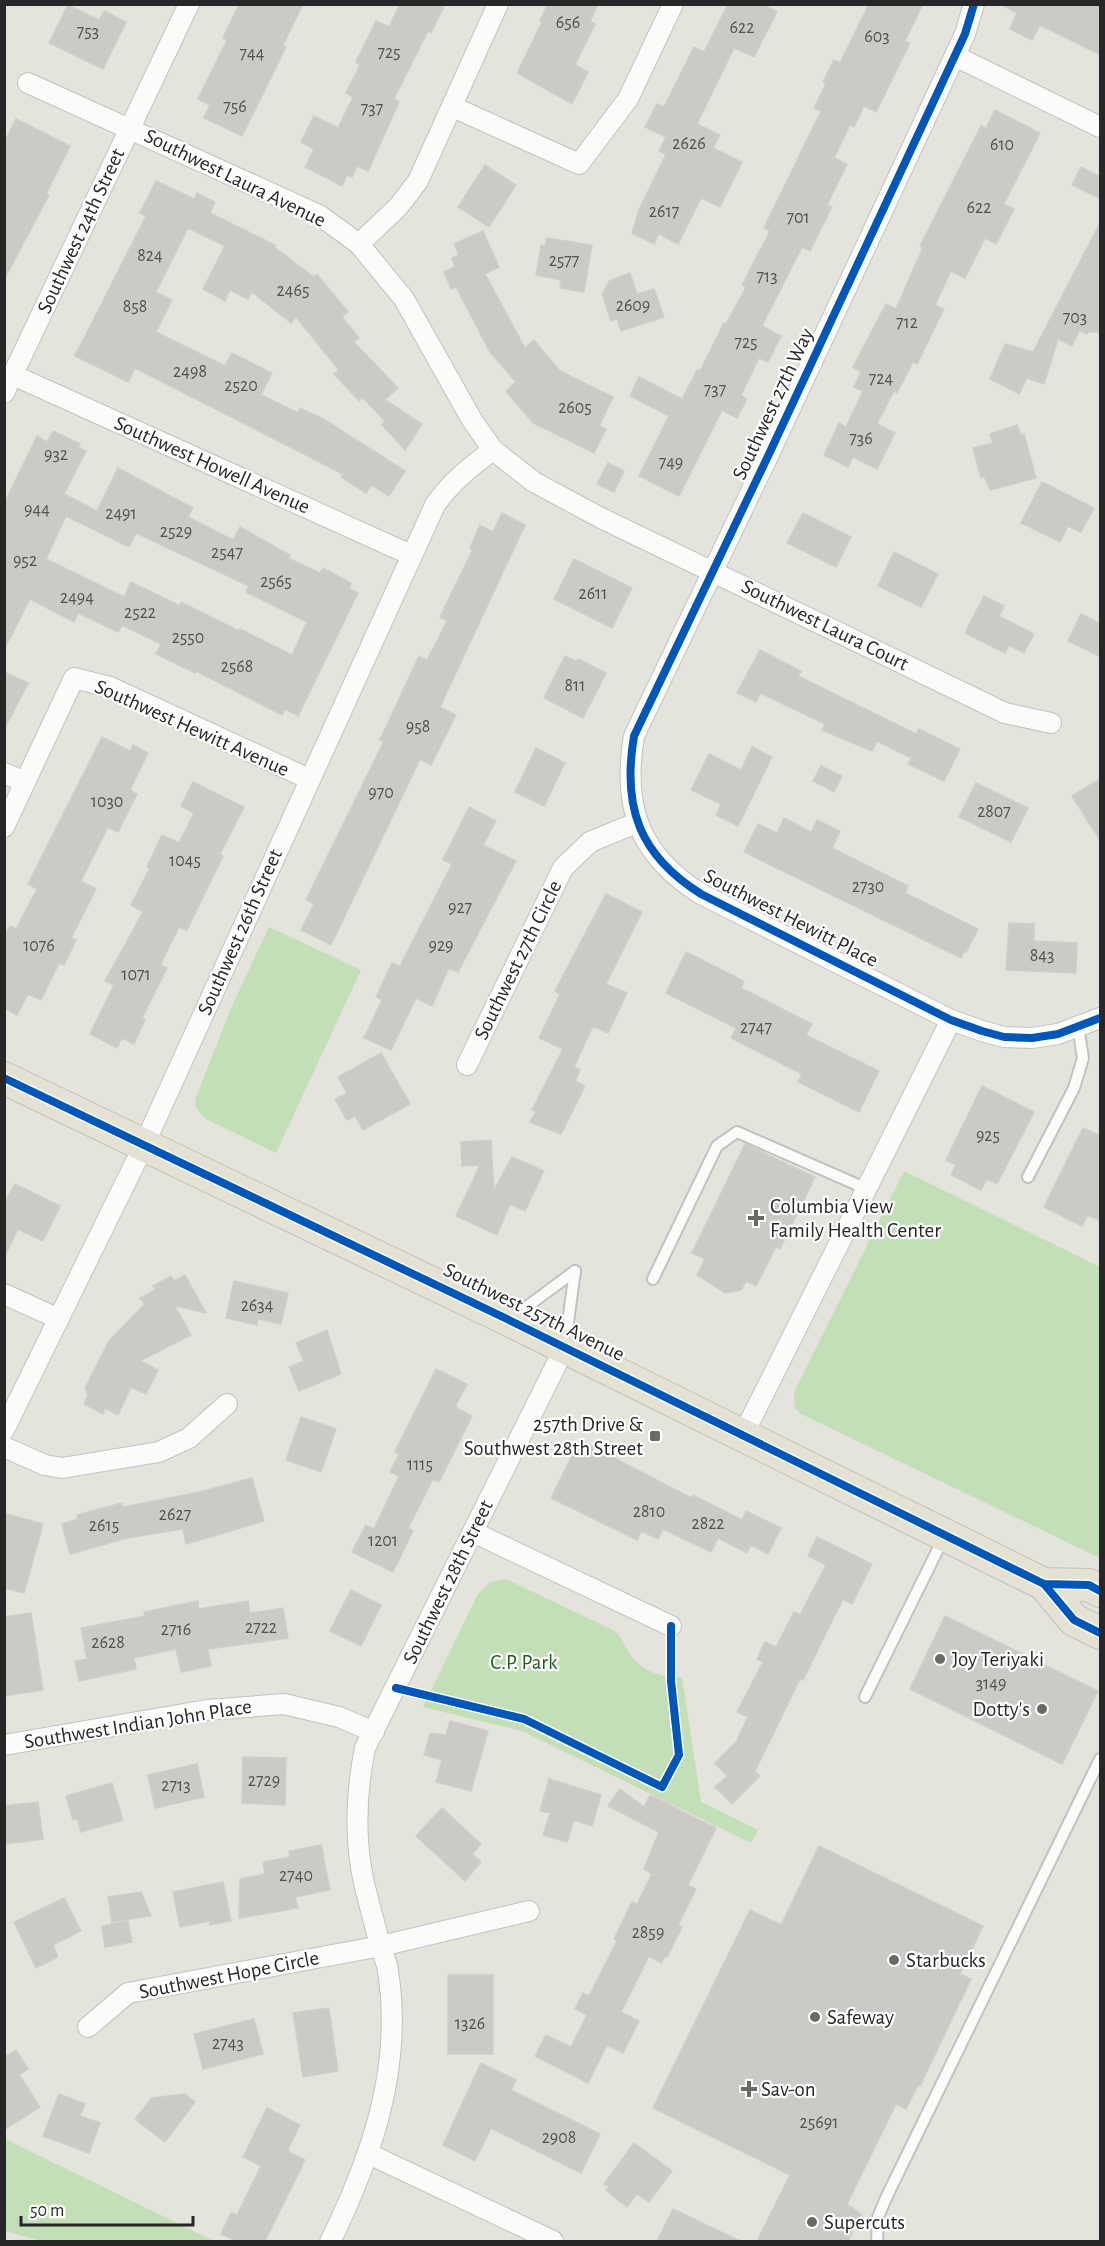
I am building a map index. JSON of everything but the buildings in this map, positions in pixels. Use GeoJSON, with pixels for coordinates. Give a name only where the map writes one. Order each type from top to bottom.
{"type":"FeatureCollection","features":[{"type":"Feature","properties":{"kind":"main road","name":"Southwest 257th Avenue"},"geometry":{"type":"LineString","coordinates":[[4,1078],[565,1347],[1044,1584],[1074,1620],[1101,1633]]}},
{"type":"Feature","properties":{"kind":"main road","name":"Southwest 257th Avenue"},"geometry":{"type":"LineString","coordinates":[[1044,1584],[1089,1585],[1101,1591]]}},
{"type":"Feature","properties":{"kind":"street","name":"Southwest 24th Street"},"geometry":{"type":"LineString","coordinates":[[9,384],[189,4]]}},
{"type":"Feature","properties":{"kind":"street"},"geometry":{"type":"LineString","coordinates":[[359,244],[398,207],[418,181],[498,4]]}},
{"type":"Feature","properties":{"kind":"street"},"geometry":{"type":"LineString","coordinates":[[453,106],[579,164],[628,99],[673,4]]}},
{"type":"Feature","properties":{"kind":"street","name":"Southwest 27th Way"},"geometry":{"type":"LineString","coordinates":[[636,822],[630,785],[634,736],[714,571],[955,56],[965,34],[974,4]]}},
{"type":"Feature","properties":{"kind":"street"},"geometry":{"type":"LineString","coordinates":[[955,56],[1101,127]]}},
{"type":"Feature","properties":{"kind":"street","name":"Southwest Laura Avenue"},"geometry":{"type":"LineString","coordinates":[[28,82],[319,215],[359,244],[404,299],[472,420],[493,450],[534,482],[601,519]]}},
{"type":"Feature","properties":{"kind":"street","name":"Southwest Howell Avenue"},"geometry":{"type":"LineString","coordinates":[[9,384],[411,555]]}},
{"type":"Feature","properties":{"kind":"street","name":"Southwest 26th Street"},"geometry":{"type":"LineString","coordinates":[[4,1430],[144,1145],[435,505],[464,471],[493,450]]}},
{"type":"Feature","properties":{"kind":"street","name":"Southwest Laura Court"},"geometry":{"type":"LineString","coordinates":[[601,519],[1005,712],[1051,723]]}},
{"type":"Feature","properties":{"kind":"street","name":"Southwest Hewitt Avenue"},"geometry":{"type":"LineString","coordinates":[[25,782],[74,678],[110,687],[309,779]]}},
{"type":"Feature","properties":{"kind":"street"},"geometry":{"type":"LineString","coordinates":[[4,773],[25,782],[4,827]]}},
{"type":"Feature","properties":{"kind":"street","name":"Southwest Hewitt Place"},"geometry":{"type":"LineString","coordinates":[[636,822],[650,850],[676,878],[700,894],[951,1020]]}},
{"type":"Feature","properties":{"kind":"street","name":"Southwest 27th Circle"},"geometry":{"type":"LineString","coordinates":[[467,1065],[563,868],[590,842],[636,822]]}},
{"type":"Feature","properties":{"kind":"street"},"geometry":{"type":"LineString","coordinates":[[743,1435],[951,1020],[1004,1037],[1032,1038],[1058,1034],[1101,1018]]}},
{"type":"Feature","properties":{"kind":"street"},"geometry":{"type":"LineString","coordinates":[[4,1294],[59,1319]]}},
{"type":"Feature","properties":{"kind":"street","name":"Southwest 28th Street"},"geometry":{"type":"LineString","coordinates":[[330,2241],[355,2191],[381,2118],[391,2029],[388,1968],[364,1881],[357,1830],[360,1773],[364,1748],[565,1347]]}},
{"type":"Feature","properties":{"kind":"street"},"geometry":{"type":"LineString","coordinates":[[4,1447],[45,1465],[62,1468],[159,1452],[189,1438],[226,1404]]}},
{"type":"Feature","properties":{"kind":"street"},"geometry":{"type":"LineString","coordinates":[[473,1532],[671,1626]]}},
{"type":"Feature","properties":{"kind":"street","name":"Southwest Indian John Place"},"geometry":{"type":"LineString","coordinates":[[4,1745],[207,1710],[284,1704],[339,1717],[374,1732]]}},
{"type":"Feature","properties":{"kind":"street","name":"Southwest Hope Circle"},"geometry":{"type":"LineString","coordinates":[[88,2027],[128,1993],[381,1946],[529,1911]]}},
{"type":"Feature","properties":{"kind":"street"},"geometry":{"type":"LineString","coordinates":[[369,2154],[553,2241]]}},
{"type":"Feature","properties":{"kind":"lane"},"geometry":{"type":"LineString","coordinates":[[1028,1178],[1074,1088],[1083,1058],[1078,1026]]}},
{"type":"Feature","properties":{"kind":"lane"},"geometry":{"type":"LineString","coordinates":[[653,1279],[717,1146],[737,1132],[867,1189]]}},
{"type":"Feature","properties":{"kind":"lane"},"geometry":{"type":"LineString","coordinates":[[509,1320],[575,1270],[565,1347]]}},
{"type":"Feature","properties":{"kind":"lane"},"geometry":{"type":"LineString","coordinates":[[865,1697],[945,1534]]}},
{"type":"Feature","properties":{"kind":"lane"},"geometry":{"type":"LineString","coordinates":[[877,2241],[879,2217],[887,2196],[1101,1759]]}},
{"type":"Feature","properties":{"kind":"green space"},"geometry":{"type":"Polygon","coordinates":[[[269,927],[361,970],[276,1153],[206,1119],[196,1108],[195,1100],[232,1006],[269,927]]]}},
{"type":"Feature","properties":{"kind":"green space"},"geometry":{"type":"Polygon","coordinates":[[[904,1171],[1100,1267],[1100,1558],[801,1414],[795,1408],[794,1392],[904,1171]]]}},
{"type":"Feature","properties":{"kind":"green space","name":"C.P. Park"},"geometry":{"type":"Polygon","coordinates":[[[506,1579],[613,1630],[635,1660],[653,1673],[682,1677],[701,1802],[758,1830],[751,1843],[522,1731],[423,1707],[478,1594],[490,1582],[506,1579]]]}},
{"type":"Feature","properties":{"kind":"green space"},"geometry":{"type":"Polygon","coordinates":[[[5,2139],[214,2241],[58,2241],[38,2240],[5,2231],[5,2139]]]}},
{"type":"Feature","properties":{"kind":"cycle path"},"geometry":{"type":"LineString","coordinates":[[974,4],[965,34],[769,454],[634,736],[631,785],[634,807],[649,846],[680,879],[701,894],[951,1020],[1004,1037],[1032,1038],[1058,1034],[1100,1018]]}},
{"type":"Feature","properties":{"kind":"cycle path"},"geometry":{"type":"LineString","coordinates":[[4,1078],[509,1320],[1044,1584],[1089,1585],[1100,1591]]}},
{"type":"Feature","properties":{"kind":"cycle path"},"geometry":{"type":"LineString","coordinates":[[1044,1584],[1074,1620],[1100,1633]]}},
{"type":"Feature","properties":{"kind":"cycle path"},"geometry":{"type":"LineString","coordinates":[[396,1688],[524,1719],[662,1787],[679,1755],[671,1681],[671,1626]]}},
{"type":"Feature","properties":{"kind":"place","name":"Columbia View Family Health Center"},"geometry":{"type":"Point","coordinates":[756,1218]}},
{"type":"Feature","properties":{"kind":"place","name":"257th Drive & Southwest 28th Street"},"geometry":{"type":"Point","coordinates":[655,1436]}},
{"type":"Feature","properties":{"kind":"place","name":"Joy Teriyaki"},"geometry":{"type":"Point","coordinates":[940,1659]}},
{"type":"Feature","properties":{"kind":"place","name":"Dotty's"},"geometry":{"type":"Point","coordinates":[1042,1709]}},
{"type":"Feature","properties":{"kind":"place","name":"Starbucks"},"geometry":{"type":"Point","coordinates":[894,1960]}},
{"type":"Feature","properties":{"kind":"place","name":"Safeway"},"geometry":{"type":"Point","coordinates":[815,2017]}},
{"type":"Feature","properties":{"kind":"place","name":"Sav-on"},"geometry":{"type":"Point","coordinates":[749,2089]}},
{"type":"Feature","properties":{"kind":"place","name":"Supercuts"},"geometry":{"type":"Point","coordinates":[812,2222]}}]}
